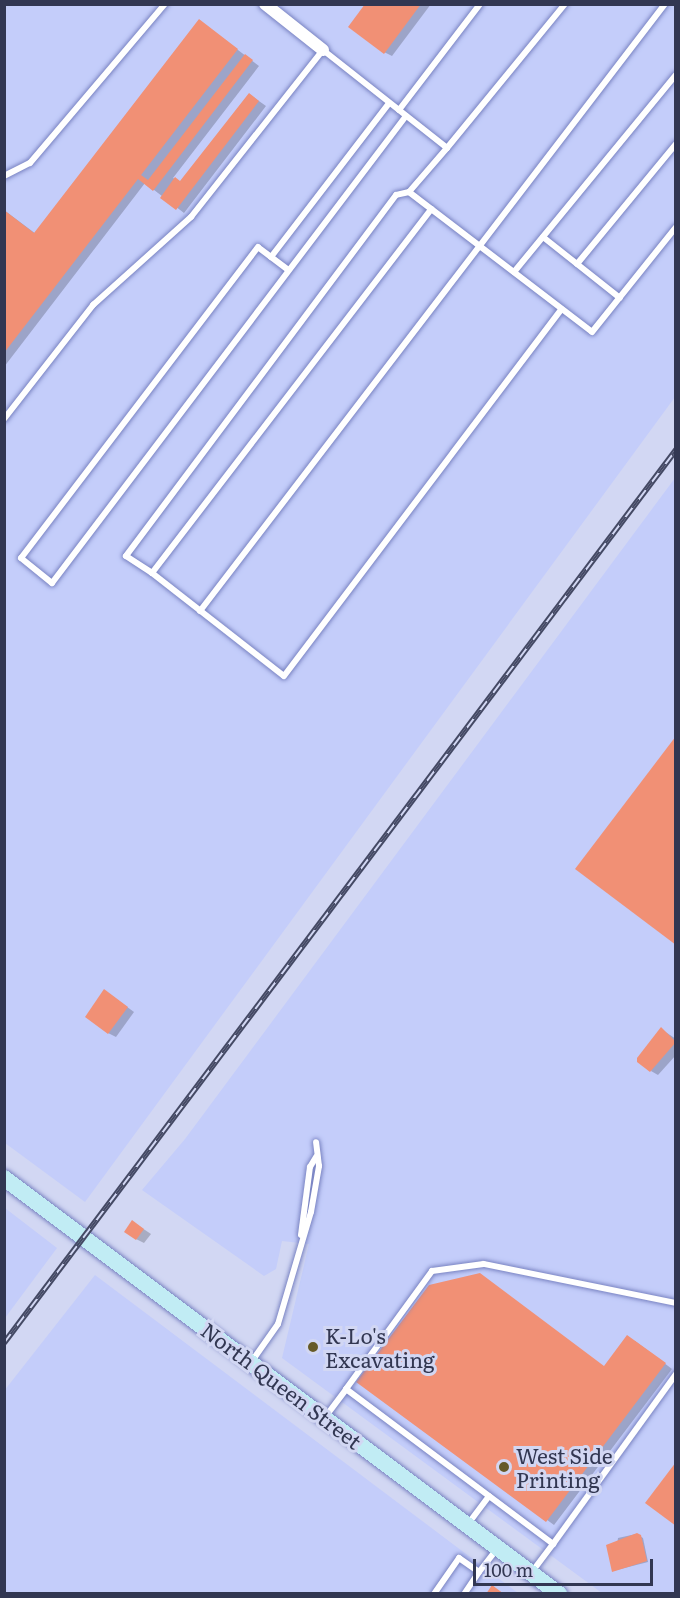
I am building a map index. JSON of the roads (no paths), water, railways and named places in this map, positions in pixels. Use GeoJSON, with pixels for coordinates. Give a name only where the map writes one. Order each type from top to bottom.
{"type":"FeatureCollection","features":[{"type":"Feature","properties":{"kind":"main road","name":"North Queen Street"},"geometry":{"type":"LineString","coordinates":[[4,1178],[559,1593]]}},
{"type":"Feature","properties":{"kind":"street"},"geometry":{"type":"LineString","coordinates":[[265,4],[322,50]]}},
{"type":"Feature","properties":{"kind":"lane"},"geometry":{"type":"LineString","coordinates":[[4,176],[30,163],[165,4]]}},
{"type":"Feature","properties":{"kind":"lane"},"geometry":{"type":"LineString","coordinates":[[399,110],[480,4]]}},
{"type":"Feature","properties":{"kind":"lane"},"geometry":{"type":"LineString","coordinates":[[562,309],[284,676],[152,573],[126,556],[396,195],[409,192],[565,4]]}},
{"type":"Feature","properties":{"kind":"lane"},"geometry":{"type":"LineString","coordinates":[[200,611],[478,245],[665,4]]}},
{"type":"Feature","properties":{"kind":"lane"},"geometry":{"type":"LineString","coordinates":[[4,418],[93,305],[191,217],[322,50],[447,148]]}},
{"type":"Feature","properties":{"kind":"lane"},"geometry":{"type":"LineString","coordinates":[[514,273],[675,75]]}},
{"type":"Feature","properties":{"kind":"lane"},"geometry":{"type":"LineString","coordinates":[[271,257],[389,103]]}},
{"type":"Feature","properties":{"kind":"lane"},"geometry":{"type":"LineString","coordinates":[[287,269],[258,247],[21,558],[52,583],[287,269],[406,116]]}},
{"type":"Feature","properties":{"kind":"lane"},"geometry":{"type":"LineString","coordinates":[[577,264],[675,144]]}},
{"type":"Feature","properties":{"kind":"lane"},"geometry":{"type":"LineString","coordinates":[[409,192],[592,332],[675,227]]}},
{"type":"Feature","properties":{"kind":"lane"},"geometry":{"type":"LineString","coordinates":[[152,573],[431,209]]}},
{"type":"Feature","properties":{"kind":"lane"},"geometry":{"type":"LineString","coordinates":[[543,237],[620,298]]}},
{"type":"Feature","properties":{"kind":"lane"},"geometry":{"type":"LineString","coordinates":[[252,1362],[278,1324],[302,1236],[310,1167],[316,1157],[316,1142]]}},
{"type":"Feature","properties":{"kind":"lane"},"geometry":{"type":"LineString","coordinates":[[324,1418],[432,1270],[484,1264],[675,1303]]}},
{"type":"Feature","properties":{"kind":"lane"},"geometry":{"type":"LineString","coordinates":[[531,1573],[675,1374]]}},
{"type":"Feature","properties":{"kind":"lane"},"geometry":{"type":"LineString","coordinates":[[346,1389],[553,1544]]}},
{"type":"Feature","properties":{"kind":"lane"},"geometry":{"type":"LineString","coordinates":[[467,1526],[489,1496]]}},
{"type":"Feature","properties":{"kind":"lane"},"geometry":{"type":"LineString","coordinates":[[464,1593],[497,1548]]}},
{"type":"Feature","properties":{"kind":"lane"},"geometry":{"type":"LineString","coordinates":[[434,1593],[459,1558],[479,1572]]}},
{"type":"Feature","properties":{"kind":"railway"},"geometry":{"type":"LineString","coordinates":[[4,1343],[676,450]]}},
{"type":"Feature","properties":{"kind":"place","name":"K-Lo's Excavating"},"geometry":{"type":"Point","coordinates":[313,1347]}},
{"type":"Feature","properties":{"kind":"place","name":"West Side Printing"},"geometry":{"type":"Point","coordinates":[504,1467]}}]}
